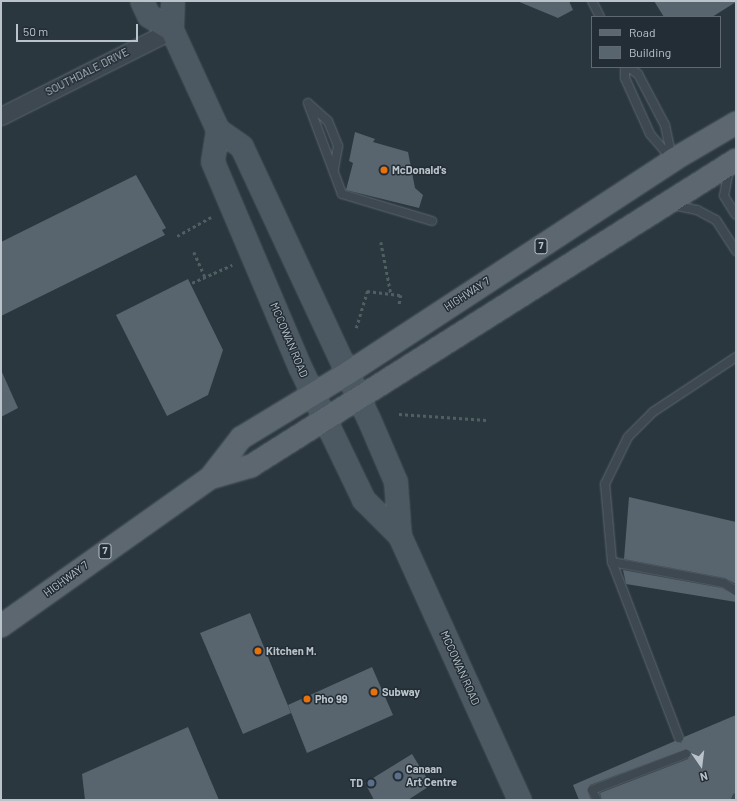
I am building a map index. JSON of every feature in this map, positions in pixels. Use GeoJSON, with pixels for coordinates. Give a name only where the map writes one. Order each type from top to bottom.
{"type":"FeatureCollection","features":[{"type":"Feature","properties":{"kind":"main road"},"geometry":{"type":"LineString","coordinates":[[142,1],[149,16],[172,30]]}},
{"type":"Feature","properties":{"kind":"main road","name":"MCCOWAN ROAD"},"geometry":{"type":"LineString","coordinates":[[173,1],[172,30],[218,130],[242,147],[360,399],[396,482],[400,536],[520,800]]}},
{"type":"Feature","properties":{"kind":"main road","name":"HIGHWAY 7"},"geometry":{"type":"LineString","coordinates":[[1,626],[210,478],[241,438],[348,373],[673,160],[736,123]]}},
{"type":"Feature","properties":{"kind":"main road","name":"MCCOWAN ROAD"},"geometry":{"type":"LineString","coordinates":[[218,130],[213,162],[313,394],[364,500],[400,536]]}},
{"type":"Feature","properties":{"kind":"main road","name":"HIGHWAY 7"},"geometry":{"type":"LineString","coordinates":[[210,478],[250,466],[360,399],[733,162]]}},
{"type":"Feature","properties":{"kind":"street","name":"SOUTHDALE DRIVE"},"geometry":{"type":"LineString","coordinates":[[3,110],[172,30]]}},
{"type":"Feature","properties":{"kind":"lane"},"geometry":{"type":"LineString","coordinates":[[592,1],[600,16]]}},
{"type":"Feature","properties":{"kind":"lane"},"geometry":{"type":"LineString","coordinates":[[625,68],[625,78],[650,134],[673,160]]}},
{"type":"Feature","properties":{"kind":"lane"},"geometry":{"type":"LineString","coordinates":[[629,68],[638,74],[665,126],[673,160]]}},
{"type":"Feature","properties":{"kind":"lane"},"geometry":{"type":"LineString","coordinates":[[334,170],[338,146],[331,127],[328,121],[308,103],[342,194],[432,221]]}},
{"type":"Feature","properties":{"kind":"lane"},"geometry":{"type":"LineString","coordinates":[[733,162],[724,196],[736,215]]}},
{"type":"Feature","properties":{"kind":"lane"},"geometry":{"type":"LineString","coordinates":[[669,204],[697,210],[716,220],[736,251]]}},
{"type":"Feature","properties":{"kind":"lane"},"geometry":{"type":"LineString","coordinates":[[679,738],[612,562],[604,484],[628,437],[653,412],[736,357]]}},
{"type":"Feature","properties":{"kind":"lane"},"geometry":{"type":"LineString","coordinates":[[612,562],[724,582],[736,591]]}},
{"type":"Feature","properties":{"kind":"lane"},"geometry":{"type":"LineString","coordinates":[[597,800],[592,790],[686,754]]}},
{"type":"Feature","properties":{"kind":"path"},"geometry":{"type":"LineString","coordinates":[[177,236],[211,217]]}},
{"type":"Feature","properties":{"kind":"path"},"geometry":{"type":"LineString","coordinates":[[381,242],[392,294]]}},
{"type":"Feature","properties":{"kind":"path"},"geometry":{"type":"LineString","coordinates":[[194,252],[205,277]]}},
{"type":"Feature","properties":{"kind":"path"},"geometry":{"type":"LineString","coordinates":[[192,282],[232,265]]}},
{"type":"Feature","properties":{"kind":"path"},"geometry":{"type":"LineString","coordinates":[[356,328],[367,291],[401,295],[399,306]]}},
{"type":"Feature","properties":{"kind":"path"},"geometry":{"type":"LineString","coordinates":[[399,414],[487,420]]}},
{"type":"Feature","properties":{"kind":"building"},"geometry":{"type":"Polygon","coordinates":[[[517,1],[569,1],[573,10],[558,18],[517,1]]]}},
{"type":"Feature","properties":{"kind":"building"},"geometry":{"type":"Polygon","coordinates":[[[654,1],[736,1],[714,16],[663,16],[654,1]]]}},
{"type":"Feature","properties":{"kind":"building","name":"McDonald's"},"geometry":{"type":"Polygon","coordinates":[[[355,132],[375,139],[373,142],[408,152],[415,188],[423,195],[419,208],[346,190],[353,163],[349,161],[355,132]]]}},
{"type":"Feature","properties":{"kind":"building"},"geometry":{"type":"Polygon","coordinates":[[[136,175],[166,228],[162,230],[165,235],[1,316],[1,242],[136,175]]]}},
{"type":"Feature","properties":{"kind":"building"},"geometry":{"type":"Polygon","coordinates":[[[188,279],[223,350],[208,395],[167,416],[116,315],[188,279]]]}},
{"type":"Feature","properties":{"kind":"building"},"geometry":{"type":"Polygon","coordinates":[[[1,370],[18,408],[1,417],[1,370]]]}},
{"type":"Feature","properties":{"kind":"building"},"geometry":{"type":"Polygon","coordinates":[[[629,497],[736,522],[736,584],[725,578],[624,559],[629,497]]]}},
{"type":"Feature","properties":{"kind":"building"},"geometry":{"type":"Polygon","coordinates":[[[623,570],[722,588],[736,596],[736,602],[626,584],[623,570]]]}},
{"type":"Feature","properties":{"kind":"building"},"geometry":{"type":"Polygon","coordinates":[[[250,613],[291,713],[243,734],[200,633],[250,613]]]}},
{"type":"Feature","properties":{"kind":"building"},"geometry":{"type":"Polygon","coordinates":[[[372,667],[393,715],[307,753],[288,705],[372,667]]]}},
{"type":"Feature","properties":{"kind":"building"},"geometry":{"type":"Polygon","coordinates":[[[736,715],[736,792],[730,800],[602,800],[600,793],[688,759],[691,752],[686,749],[590,785],[587,790],[591,800],[579,800],[573,785],[675,741],[681,743],[684,737],[736,715]]]}},
{"type":"Feature","properties":{"kind":"building"},"geometry":{"type":"Polygon","coordinates":[[[188,727],[219,800],[85,800],[82,774],[188,727]]]}},
{"type":"Feature","properties":{"kind":"building"},"geometry":{"type":"Polygon","coordinates":[[[412,754],[431,785],[408,800],[374,800],[365,783],[412,754]]]}},
{"type":"Feature","properties":{"kind":"place","name":"McDonald's"},"geometry":{"type":"Point","coordinates":[384,170]}},
{"type":"Feature","properties":{"kind":"place","name":"Kitchen M."},"geometry":{"type":"Point","coordinates":[258,651]}},
{"type":"Feature","properties":{"kind":"place","name":"Subway"},"geometry":{"type":"Point","coordinates":[374,692]}},
{"type":"Feature","properties":{"kind":"place","name":"Pho 99"},"geometry":{"type":"Point","coordinates":[307,699]}},
{"type":"Feature","properties":{"kind":"place","name":"Canaan Art Centre"},"geometry":{"type":"Point","coordinates":[398,776]}},
{"type":"Feature","properties":{"kind":"place","name":"TD"},"geometry":{"type":"Point","coordinates":[371,783]}}]}
